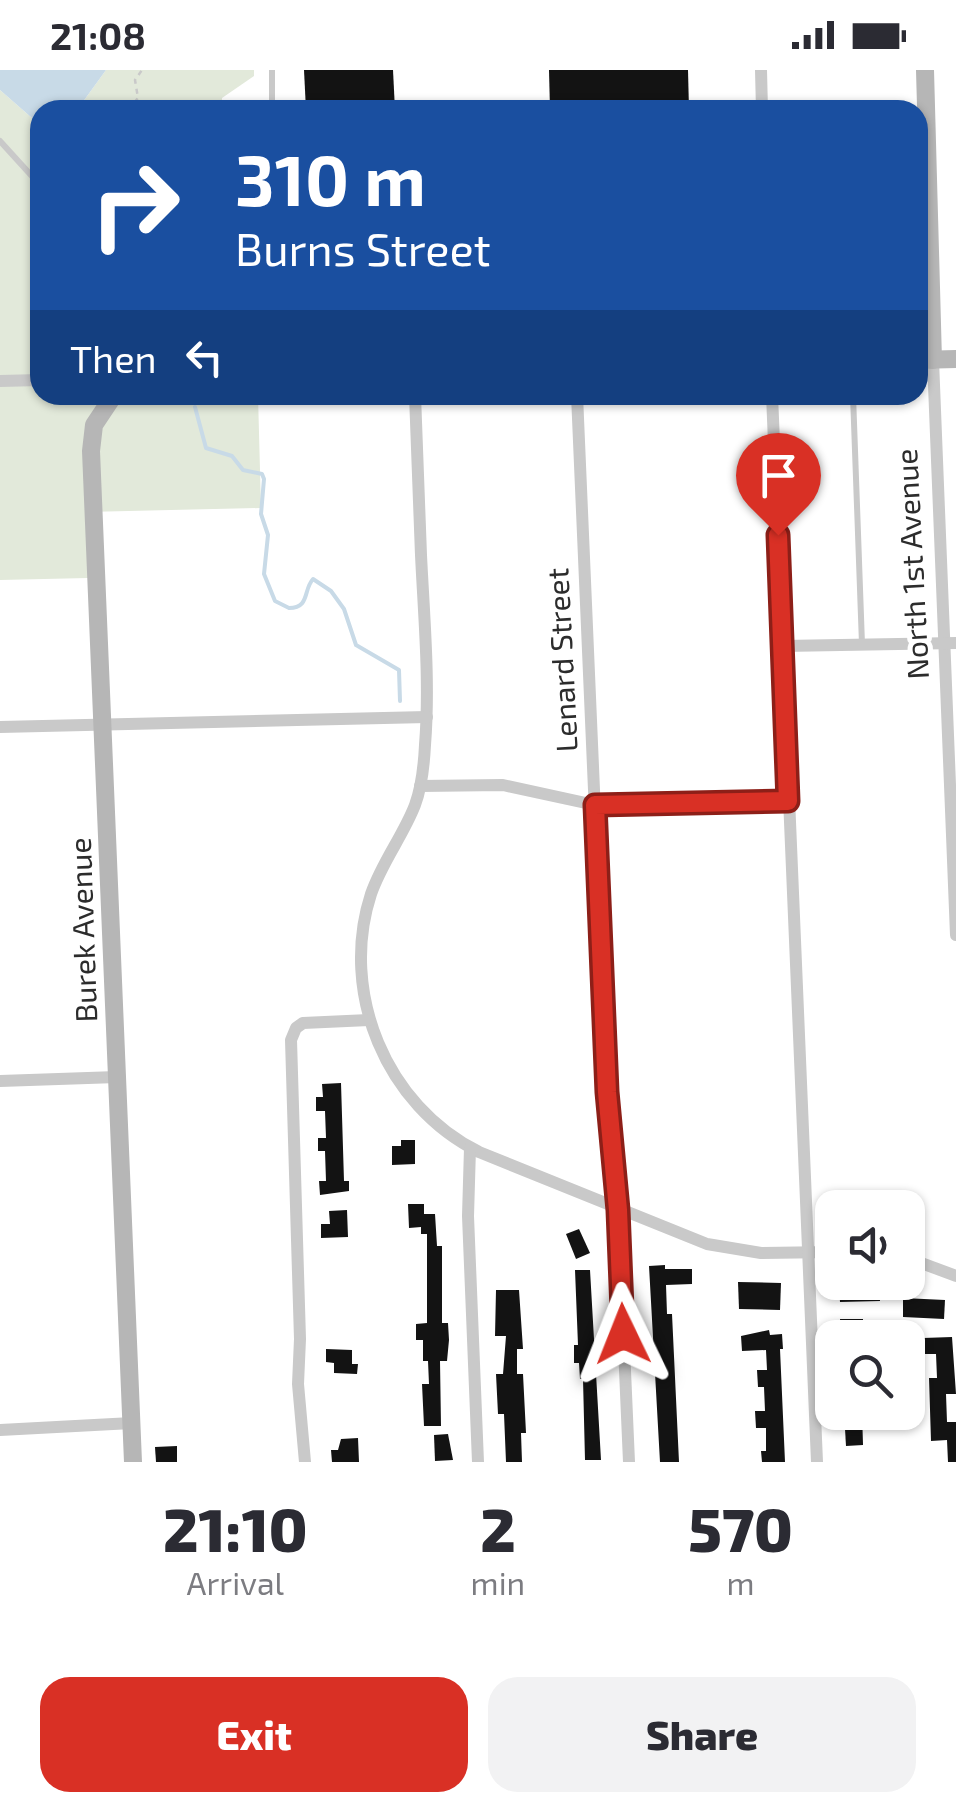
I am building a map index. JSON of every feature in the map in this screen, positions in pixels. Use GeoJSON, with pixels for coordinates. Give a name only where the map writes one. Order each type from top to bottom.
{"type":"FeatureCollection","features":[{"type":"Feature","properties":{"kind":"street"},"geometry":{"type":"LineString","coordinates":[[761,70],[762,100]]}},
{"type":"Feature","properties":{"kind":"street","name":"North 1st Avenue"},"geometry":{"type":"LineString","coordinates":[[925,70],[925,100]]}},
{"type":"Feature","properties":{"kind":"street"},"geometry":{"type":"LineString","coordinates":[[928,360],[956,360]]}},
{"type":"Feature","properties":{"kind":"street"},"geometry":{"type":"LineString","coordinates":[[0,381],[30,380]]}},
{"type":"Feature","properties":{"kind":"street","name":"North 1st Avenue"},"geometry":{"type":"LineString","coordinates":[[928,394],[950,643],[956,935]]}},
{"type":"Feature","properties":{"kind":"street","name":"Burek Avenue"},"geometry":{"type":"LineString","coordinates":[[105,405],[96,420],[91,443],[133,1462]]}},
{"type":"Feature","properties":{"kind":"street"},"geometry":{"type":"LineString","coordinates":[[416,405],[427,717],[420,786],[413,810],[376,882],[368,907],[362,963],[369,1020],[386,1060],[404,1089],[437,1124],[470,1148],[718,1247],[815,1253]]}},
{"type":"Feature","properties":{"kind":"street","name":"Lenard Street"},"geometry":{"type":"LineString","coordinates":[[577,405],[607,1092],[618,1210],[629,1462]]}},
{"type":"Feature","properties":{"kind":"street"},"geometry":{"type":"LineString","coordinates":[[772,405],[818,1462]]}},
{"type":"Feature","properties":{"kind":"street"},"geometry":{"type":"LineString","coordinates":[[783,646],[950,643]]}},
{"type":"Feature","properties":{"kind":"street"},"geometry":{"type":"LineString","coordinates":[[0,727],[427,717]]}},
{"type":"Feature","properties":{"kind":"street"},"geometry":{"type":"LineString","coordinates":[[420,786],[503,785],[595,805],[788,801]]}},
{"type":"Feature","properties":{"kind":"street"},"geometry":{"type":"LineString","coordinates":[[305,1462],[298,1378],[290,1040],[296,1028],[308,1022],[369,1020]]}},
{"type":"Feature","properties":{"kind":"street"},"geometry":{"type":"LineString","coordinates":[[0,1081],[117,1077]]}},
{"type":"Feature","properties":{"kind":"street"},"geometry":{"type":"LineString","coordinates":[[470,1148],[468,1216],[478,1462]]}},
{"type":"Feature","properties":{"kind":"street"},"geometry":{"type":"LineString","coordinates":[[925,1264],[956,1276]]}},
{"type":"Feature","properties":{"kind":"street"},"geometry":{"type":"LineString","coordinates":[[0,1430],[132,1423]]}},
{"type":"Feature","properties":{"kind":"lane"},"geometry":{"type":"LineString","coordinates":[[272,70],[272,100]]}},
{"type":"Feature","properties":{"kind":"lane"},"geometry":{"type":"LineString","coordinates":[[0,142],[30,174]]}},
{"type":"Feature","properties":{"kind":"lane"},"geometry":{"type":"LineString","coordinates":[[853,405],[862,645]]}},
{"type":"Feature","properties":{"kind":"path"},"geometry":{"type":"LineString","coordinates":[[136,100],[134,80],[142,70]]}},
{"type":"Feature","properties":{"kind":"green space"},"geometry":{"type":"Polygon","coordinates":[[[106,70],[254,70],[254,76],[222,100],[84,100],[106,70]]]}},
{"type":"Feature","properties":{"kind":"green space"},"geometry":{"type":"Polygon","coordinates":[[[0,90],[30,116],[30,405],[258,405],[261,508],[86,512],[88,578],[0,580],[0,90]]]}},
{"type":"Feature","properties":{"kind":"water"},"geometry":{"type":"Polygon","coordinates":[[[0,70],[106,70],[84,100],[30,100],[30,116],[0,90],[0,70]]]}},
{"type":"Feature","properties":{"kind":"building"},"geometry":{"type":"Polygon","coordinates":[[[304,70],[393,70],[394,100],[306,100],[304,70]]]}},
{"type":"Feature","properties":{"kind":"building"},"geometry":{"type":"Polygon","coordinates":[[[549,70],[688,70],[689,100],[550,100],[549,70]]]}},
{"type":"Feature","properties":{"kind":"building"},"geometry":{"type":"Polygon","coordinates":[[[341,1083],[344,1181],[349,1181],[349,1191],[320,1195],[319,1181],[326,1181],[325,1151],[318,1151],[318,1138],[326,1138],[325,1111],[316,1111],[316,1097],[323,1097],[322,1084],[341,1083]]]}},
{"type":"Feature","properties":{"kind":"building"},"geometry":{"type":"Polygon","coordinates":[[[401,1140],[415,1140],[415,1164],[392,1165],[392,1146],[401,1146],[401,1140]]]}},
{"type":"Feature","properties":{"kind":"building"},"geometry":{"type":"Polygon","coordinates":[[[408,1204],[424,1204],[424,1214],[435,1214],[437,1246],[442,1246],[442,1323],[448,1323],[449,1340],[447,1361],[440,1361],[441,1426],[424,1426],[422,1384],[429,1384],[428,1361],[423,1361],[423,1340],[416,1340],[416,1324],[427,1323],[427,1234],[421,1234],[421,1227],[409,1228],[408,1204]]]}},
{"type":"Feature","properties":{"kind":"building"},"geometry":{"type":"Polygon","coordinates":[[[347,1210],[348,1237],[321,1238],[321,1224],[330,1224],[329,1211],[347,1210]]]}},
{"type":"Feature","properties":{"kind":"building"},"geometry":{"type":"Polygon","coordinates":[[[579,1229],[590,1253],[576,1259],[566,1234],[579,1229]]]}},
{"type":"Feature","properties":{"kind":"building"},"geometry":{"type":"Polygon","coordinates":[[[665,1265],[665,1269],[692,1269],[692,1284],[666,1285],[667,1314],[672,1314],[679,1462],[660,1462],[649,1266],[665,1265]]]}},
{"type":"Feature","properties":{"kind":"building"},"geometry":{"type":"Polygon","coordinates":[[[575,1270],[590,1270],[601,1460],[585,1460],[583,1379],[579,1363],[574,1363],[574,1345],[578,1345],[575,1270]]]}},
{"type":"Feature","properties":{"kind":"building"},"geometry":{"type":"Polygon","coordinates":[[[738,1282],[781,1283],[780,1310],[739,1309],[738,1282]]]}},
{"type":"Feature","properties":{"kind":"building"},"geometry":{"type":"Polygon","coordinates":[[[496,1290],[519,1290],[523,1349],[517,1349],[517,1374],[523,1374],[526,1433],[521,1433],[522,1462],[506,1462],[504,1414],[498,1414],[496,1374],[503,1374],[506,1336],[495,1336],[496,1290]]]}},
{"type":"Feature","properties":{"kind":"building"},"geometry":{"type":"Polygon","coordinates":[[[903,1300],[945,1300],[944,1319],[903,1317],[903,1300]]]}},
{"type":"Feature","properties":{"kind":"building"},"geometry":{"type":"Polygon","coordinates":[[[769,1330],[770,1335],[782,1334],[785,1462],[762,1462],[766,1428],[756,1428],[755,1411],[765,1411],[764,1387],[758,1387],[757,1370],[767,1370],[766,1350],[742,1351],[741,1336],[769,1330]]]}},
{"type":"Feature","properties":{"kind":"building"},"geometry":{"type":"Polygon","coordinates":[[[952,1337],[956,1394],[946,1394],[947,1422],[956,1422],[956,1462],[948,1462],[947,1440],[931,1441],[929,1378],[937,1378],[936,1354],[925,1354],[925,1338],[952,1337]]]}},
{"type":"Feature","properties":{"kind":"building"},"geometry":{"type":"Polygon","coordinates":[[[326,1349],[352,1350],[352,1364],[358,1364],[357,1374],[334,1373],[334,1363],[326,1362],[326,1349]]]}},
{"type":"Feature","properties":{"kind":"building"},"geometry":{"type":"Polygon","coordinates":[[[845,1430],[863,1430],[863,1445],[846,1446],[845,1430]]]}},
{"type":"Feature","properties":{"kind":"building"},"geometry":{"type":"Polygon","coordinates":[[[448,1434],[453,1460],[435,1461],[434,1435],[448,1434]]]}},
{"type":"Feature","properties":{"kind":"building"},"geometry":{"type":"Polygon","coordinates":[[[358,1438],[359,1462],[332,1462],[331,1450],[338,1450],[341,1439],[358,1438]]]}},
{"type":"Feature","properties":{"kind":"building"},"geometry":{"type":"Polygon","coordinates":[[[177,1446],[177,1462],[156,1462],[155,1447],[177,1446]]]}},
{"type":"Feature","properties":{"kind":"waterway"},"geometry":{"type":"LineString","coordinates":[[195,407],[206,448],[232,456],[243,470],[262,474],[261,514],[268,535],[264,574],[275,601],[289,608],[300,605],[313,579],[331,591],[344,609],[356,645],[399,670],[400,701]]}},
{"type":"Feature","properties":{"kind":"route"},"geometry":{"type":"LineString","coordinates":[[623,1334],[618,1210],[607,1092],[595,805],[788,801],[778,535]]}}]}
